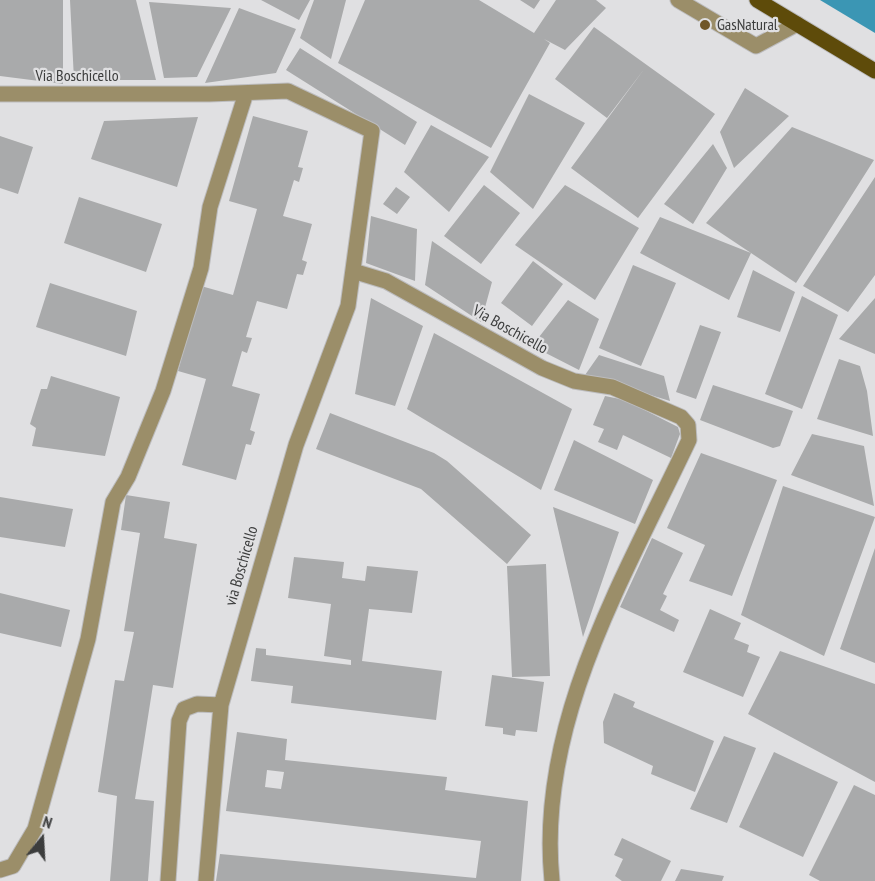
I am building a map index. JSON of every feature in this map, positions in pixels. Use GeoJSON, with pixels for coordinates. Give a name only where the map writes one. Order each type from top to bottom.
{"type":"FeatureCollection","features":[{"type":"Feature","properties":{"kind":"main road"},"geometry":{"type":"LineString","coordinates":[[757,0],[875,71]]}},
{"type":"Feature","properties":{"kind":"street"},"geometry":{"type":"LineString","coordinates":[[678,0],[756,46],[797,24]]}},
{"type":"Feature","properties":{"kind":"street","name":"Via Boschicello"},"geometry":{"type":"LineString","coordinates":[[0,94],[288,91],[372,131],[353,271],[386,281],[542,368],[574,381],[612,387],[681,417],[688,425],[689,440],[589,651],[558,755],[553,805],[552,881]]}},
{"type":"Feature","properties":{"kind":"street"},"geometry":{"type":"LineString","coordinates":[[0,870],[14,866],[36,829],[88,639],[113,502],[128,477],[164,391],[201,268],[210,207],[246,93]]}},
{"type":"Feature","properties":{"kind":"street","name":"via Boschicello"},"geometry":{"type":"LineString","coordinates":[[206,881],[221,705],[296,446],[348,306],[353,271]]}},
{"type":"Feature","properties":{"kind":"street"},"geometry":{"type":"LineString","coordinates":[[168,881],[179,721],[184,709],[197,704],[221,705]]}},
{"type":"Feature","properties":{"kind":"water"},"geometry":{"type":"Polygon","coordinates":[[[820,0],[875,0],[875,33],[820,0]]]}},
{"type":"Feature","properties":{"kind":"building"},"geometry":{"type":"Polygon","coordinates":[[[0,0],[63,0],[63,84],[0,76],[0,0]]]}},
{"type":"Feature","properties":{"kind":"building"},"geometry":{"type":"Polygon","coordinates":[[[70,0],[136,0],[156,80],[74,80],[70,0]]]}},
{"type":"Feature","properties":{"kind":"building"},"geometry":{"type":"Polygon","coordinates":[[[261,0],[310,0],[299,20],[261,0]]]}},
{"type":"Feature","properties":{"kind":"building"},"geometry":{"type":"Polygon","coordinates":[[[314,0],[346,0],[331,59],[300,38],[314,0]]]}},
{"type":"Feature","properties":{"kind":"building"},"geometry":{"type":"Polygon","coordinates":[[[365,0],[479,0],[534,33],[556,0],[596,0],[606,8],[565,50],[544,39],[550,43],[491,148],[338,63],[365,0]]]}},
{"type":"Feature","properties":{"kind":"building"},"geometry":{"type":"Polygon","coordinates":[[[520,0],[540,0],[534,9],[520,0]]]}},
{"type":"Feature","properties":{"kind":"building"},"geometry":{"type":"Polygon","coordinates":[[[149,2],[231,8],[197,77],[164,78],[149,2]]]}},
{"type":"Feature","properties":{"kind":"building"},"geometry":{"type":"Polygon","coordinates":[[[239,8],[296,29],[276,73],[205,83],[239,8]]]}},
{"type":"Feature","properties":{"kind":"building"},"geometry":{"type":"Polygon","coordinates":[[[594,27],[715,114],[638,218],[571,168],[645,68],[607,118],[555,79],[594,27]]]}},
{"type":"Feature","properties":{"kind":"building"},"geometry":{"type":"Polygon","coordinates":[[[300,48],[417,122],[405,145],[286,70],[300,48]]]}},
{"type":"Feature","properties":{"kind":"building"},"geometry":{"type":"Polygon","coordinates":[[[745,88],[789,116],[734,168],[720,132],[745,88]]]}},
{"type":"Feature","properties":{"kind":"building"},"geometry":{"type":"Polygon","coordinates":[[[529,94],[585,123],[533,209],[490,172],[529,94]]]}},
{"type":"Feature","properties":{"kind":"building"},"geometry":{"type":"Polygon","coordinates":[[[253,116],[308,131],[298,167],[303,168],[299,182],[294,180],[283,216],[312,224],[302,260],[307,262],[303,275],[297,274],[287,309],[257,301],[246,337],[252,338],[247,353],[242,351],[232,386],[260,394],[250,430],[255,432],[251,445],[246,444],[236,480],[182,465],[206,379],[178,371],[201,286],[233,295],[257,209],[229,201],[253,116]]]}},
{"type":"Feature","properties":{"kind":"building"},"geometry":{"type":"Polygon","coordinates":[[[198,117],[177,187],[91,159],[104,121],[198,117]]]}},
{"type":"Feature","properties":{"kind":"building"},"geometry":{"type":"Polygon","coordinates":[[[431,125],[489,157],[449,212],[404,172],[431,125]]]}},
{"type":"Feature","properties":{"kind":"building"},"geometry":{"type":"Polygon","coordinates":[[[792,127],[874,160],[796,283],[706,223],[792,127]]]}},
{"type":"Feature","properties":{"kind":"building"},"geometry":{"type":"Polygon","coordinates":[[[0,136],[33,147],[18,194],[0,188],[0,136]]]}},
{"type":"Feature","properties":{"kind":"building"},"geometry":{"type":"Polygon","coordinates":[[[713,144],[727,168],[693,224],[664,204],[713,144]]]}},
{"type":"Feature","properties":{"kind":"building"},"geometry":{"type":"Polygon","coordinates":[[[875,177],[875,275],[848,312],[803,286],[875,177]]]}},
{"type":"Feature","properties":{"kind":"building"},"geometry":{"type":"Polygon","coordinates":[[[484,185],[520,213],[481,264],[444,236],[484,185]]]}},
{"type":"Feature","properties":{"kind":"building"},"geometry":{"type":"Polygon","coordinates":[[[565,185],[639,228],[595,300],[515,245],[565,185]]]}},
{"type":"Feature","properties":{"kind":"building"},"geometry":{"type":"Polygon","coordinates":[[[396,187],[410,197],[397,214],[383,204],[396,187]]]}},
{"type":"Feature","properties":{"kind":"building"},"geometry":{"type":"Polygon","coordinates":[[[79,197],[162,224],[146,272],[64,243],[79,197]]]}},
{"type":"Feature","properties":{"kind":"building"},"geometry":{"type":"Polygon","coordinates":[[[371,216],[417,229],[415,281],[366,263],[371,216]]]}},
{"type":"Feature","properties":{"kind":"building"},"geometry":{"type":"Polygon","coordinates":[[[660,217],[751,253],[729,300],[640,253],[660,217]]]}},
{"type":"Feature","properties":{"kind":"building"},"geometry":{"type":"Polygon","coordinates":[[[432,241],[492,282],[481,322],[425,285],[432,241]]]}},
{"type":"Feature","properties":{"kind":"building"},"geometry":{"type":"Polygon","coordinates":[[[533,261],[563,284],[532,326],[501,303],[533,261]]]}},
{"type":"Feature","properties":{"kind":"building"},"geometry":{"type":"Polygon","coordinates":[[[633,265],[676,283],[641,366],[599,348],[633,265]]]}},
{"type":"Feature","properties":{"kind":"building"},"geometry":{"type":"Polygon","coordinates":[[[753,270],[795,292],[780,332],[737,317],[753,270]]]}},
{"type":"Feature","properties":{"kind":"building"},"geometry":{"type":"Polygon","coordinates":[[[50,283],[137,311],[126,356],[36,327],[50,283]]]}},
{"type":"Feature","properties":{"kind":"building"},"geometry":{"type":"Polygon","coordinates":[[[802,296],[838,315],[802,409],[765,394],[802,296]]]}},
{"type":"Feature","properties":{"kind":"building"},"geometry":{"type":"Polygon","coordinates":[[[371,298],[423,326],[395,406],[355,394],[371,298]]]}},
{"type":"Feature","properties":{"kind":"building"},"geometry":{"type":"Polygon","coordinates":[[[875,298],[875,354],[839,339],[875,298]]]}},
{"type":"Feature","properties":{"kind":"building"},"geometry":{"type":"Polygon","coordinates":[[[568,300],[599,319],[579,370],[532,346],[568,300]]]}},
{"type":"Feature","properties":{"kind":"building"},"geometry":{"type":"Polygon","coordinates":[[[700,325],[721,332],[696,399],[676,392],[700,325]]]}},
{"type":"Feature","properties":{"kind":"building"},"geometry":{"type":"Polygon","coordinates":[[[434,333],[572,409],[541,490],[407,409],[434,333]]]}},
{"type":"Feature","properties":{"kind":"building"},"geometry":{"type":"Polygon","coordinates":[[[599,355],[664,376],[670,401],[585,375],[599,355]]]}},
{"type":"Feature","properties":{"kind":"building"},"geometry":{"type":"Polygon","coordinates":[[[839,359],[860,366],[867,391],[873,436],[817,419],[839,359]]]}},
{"type":"Feature","properties":{"kind":"building"},"geometry":{"type":"Polygon","coordinates":[[[51,376],[120,397],[105,456],[32,446],[36,428],[30,424],[41,389],[47,389],[51,376]]]}},
{"type":"Feature","properties":{"kind":"building"},"geometry":{"type":"Polygon","coordinates":[[[713,385],[793,411],[780,446],[773,448],[700,420],[713,385]]]}},
{"type":"Feature","properties":{"kind":"building"},"geometry":{"type":"Polygon","coordinates":[[[605,396],[625,400],[678,427],[680,434],[671,458],[623,435],[617,450],[598,442],[604,429],[593,425],[605,396]]]}},
{"type":"Feature","properties":{"kind":"building"},"geometry":{"type":"Polygon","coordinates":[[[330,413],[434,453],[447,461],[531,535],[507,564],[421,489],[316,449],[330,413]]]}},
{"type":"Feature","properties":{"kind":"building"},"geometry":{"type":"Polygon","coordinates":[[[812,434],[864,446],[874,506],[791,475],[812,434]]]}},
{"type":"Feature","properties":{"kind":"building"},"geometry":{"type":"Polygon","coordinates":[[[574,440],[653,480],[635,524],[554,490],[574,440]]]}},
{"type":"Feature","properties":{"kind":"building"},"geometry":{"type":"Polygon","coordinates":[[[701,453],[777,480],[732,596],[689,581],[705,545],[667,528],[701,453]]]}},
{"type":"Feature","properties":{"kind":"building"},"geometry":{"type":"Polygon","coordinates":[[[783,486],[875,517],[824,656],[741,615],[783,486]]]}},
{"type":"Feature","properties":{"kind":"building"},"geometry":{"type":"Polygon","coordinates":[[[126,495],[170,502],[164,538],[197,544],[173,688],[153,685],[135,799],[154,801],[148,881],[110,881],[117,796],[98,792],[115,680],[124,681],[134,632],[124,631],[140,533],[121,530],[126,495]]]}},
{"type":"Feature","properties":{"kind":"building"},"geometry":{"type":"Polygon","coordinates":[[[0,497],[73,509],[65,547],[0,537],[0,497]]]}},
{"type":"Feature","properties":{"kind":"building"},"geometry":{"type":"Polygon","coordinates":[[[553,507],[619,532],[583,637],[553,507]]]}},
{"type":"Feature","properties":{"kind":"building"},"geometry":{"type":"Polygon","coordinates":[[[652,538],[683,553],[663,594],[667,596],[660,610],[679,620],[674,632],[620,607],[652,538]]]}},
{"type":"Feature","properties":{"kind":"building"},"geometry":{"type":"Polygon","coordinates":[[[875,548],[875,663],[840,649],[875,548]]]}},
{"type":"Feature","properties":{"kind":"building"},"geometry":{"type":"Polygon","coordinates":[[[294,557],[344,562],[342,578],[365,581],[367,566],[418,571],[412,613],[369,609],[362,661],[442,671],[436,720],[291,703],[293,686],[251,681],[256,648],[266,649],[266,655],[351,665],[351,660],[324,656],[331,604],[288,598],[294,557]]]}},
{"type":"Feature","properties":{"kind":"building"},"geometry":{"type":"Polygon","coordinates":[[[546,564],[550,676],[512,677],[507,566],[546,564]]]}},
{"type":"Feature","properties":{"kind":"building"},"geometry":{"type":"Polygon","coordinates":[[[0,593],[70,610],[61,647],[0,633],[0,593]]]}},
{"type":"Feature","properties":{"kind":"building"},"geometry":{"type":"Polygon","coordinates":[[[710,609],[741,623],[734,639],[749,645],[747,652],[760,657],[743,697],[683,672],[710,609]]]}},
{"type":"Feature","properties":{"kind":"building"},"geometry":{"type":"Polygon","coordinates":[[[780,651],[875,684],[875,782],[748,714],[780,651]]]}},
{"type":"Feature","properties":{"kind":"building"},"geometry":{"type":"Polygon","coordinates":[[[492,675],[544,682],[537,732],[516,730],[515,736],[503,734],[503,728],[485,726],[492,675]]]}},
{"type":"Feature","properties":{"kind":"building"},"geometry":{"type":"Polygon","coordinates":[[[614,693],[635,702],[633,707],[714,741],[695,792],[651,774],[653,766],[604,743],[603,722],[614,693]]]}},
{"type":"Feature","properties":{"kind":"building"},"geometry":{"type":"Polygon","coordinates":[[[237,732],[287,739],[285,760],[447,777],[445,790],[528,801],[521,881],[216,881],[220,854],[476,878],[481,841],[226,811],[237,732]],[[267,770],[265,787],[281,789],[284,772],[267,770]]]}},
{"type":"Feature","properties":{"kind":"building"},"geometry":{"type":"Polygon","coordinates":[[[724,736],[756,748],[727,823],[690,809],[724,736]]]}},
{"type":"Feature","properties":{"kind":"building"},"geometry":{"type":"Polygon","coordinates":[[[774,752],[838,782],[803,857],[739,827],[774,752]]]}},
{"type":"Feature","properties":{"kind":"building"},"geometry":{"type":"Polygon","coordinates":[[[854,785],[875,795],[875,881],[820,881],[809,875],[854,785]]]}},
{"type":"Feature","properties":{"kind":"building"},"geometry":{"type":"Polygon","coordinates":[[[622,838],[671,861],[661,881],[622,881],[615,876],[623,859],[614,855],[622,838]]]}},
{"type":"Feature","properties":{"kind":"building"},"geometry":{"type":"Polygon","coordinates":[[[681,869],[724,876],[722,881],[675,881],[681,869]]]}},
{"type":"Feature","properties":{"kind":"place","name":"GasNatural"},"geometry":{"type":"Point","coordinates":[705,25]}}]}
